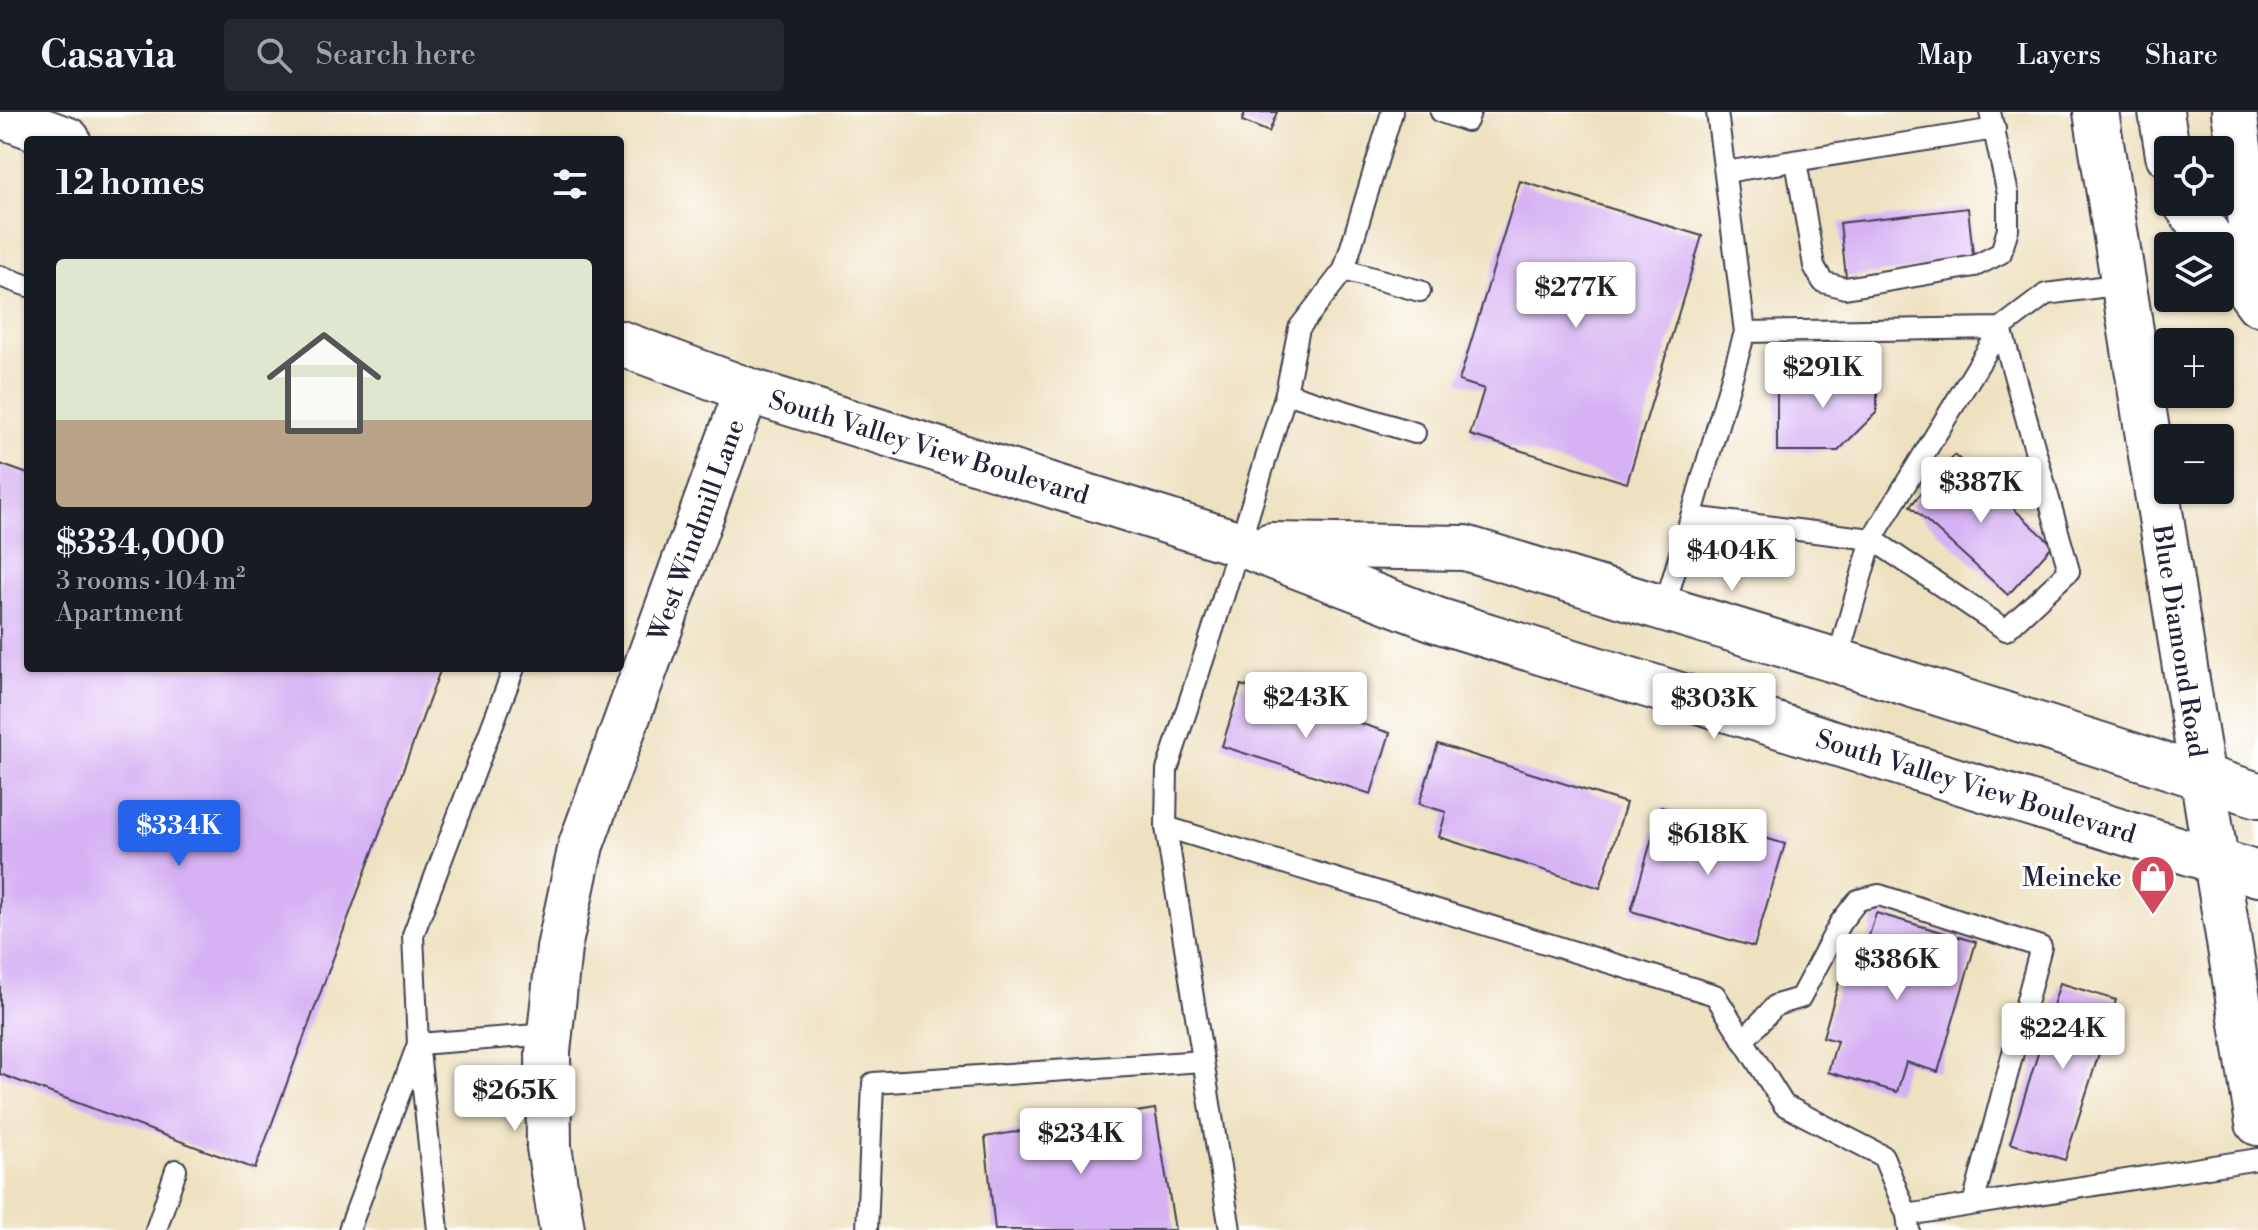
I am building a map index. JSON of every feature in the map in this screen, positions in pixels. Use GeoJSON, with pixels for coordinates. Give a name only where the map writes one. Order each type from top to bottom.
{"type":"FeatureCollection","features":[{"type":"Feature","properties":{"kind":"main road","name":"Blue Diamond Road"},"geometry":{"type":"LineString","coordinates":[[2096,112],[2258,1123]]}},
{"type":"Feature","properties":{"kind":"main road"},"geometry":{"type":"LineString","coordinates":[[2161,112],[2165,136]]}},
{"type":"Feature","properties":{"kind":"main road"},"geometry":{"type":"LineString","coordinates":[[2234,112],[2258,278]]}},
{"type":"Feature","properties":{"kind":"main road"},"geometry":{"type":"LineString","coordinates":[[0,115],[57,136]]}},
{"type":"Feature","properties":{"kind":"main road"},"geometry":{"type":"LineString","coordinates":[[2234,270],[2258,303]]}},
{"type":"Feature","properties":{"kind":"main road","name":"South Valley View Boulevard"},"geometry":{"type":"LineString","coordinates":[[624,344],[747,390],[1240,544],[1437,620],[2258,874]]}},
{"type":"Feature","properties":{"kind":"main road","name":"West Windmill Lane"},"geometry":{"type":"LineString","coordinates":[[562,1230],[549,1147],[548,1052],[559,948],[581,845],[747,390]]}},
{"type":"Feature","properties":{"kind":"main road","name":"South Valley View Boulevard"},"geometry":{"type":"LineString","coordinates":[[1240,544],[1465,548],[1837,661],[2258,795]]}},
{"type":"Feature","properties":{"kind":"lane"},"geometry":{"type":"LineString","coordinates":[[1230,1230],[1166,827],[1167,770],[1286,393],[1299,328],[1344,270],[1392,112]]}},
{"type":"Feature","properties":{"kind":"lane"},"geometry":{"type":"LineString","coordinates":[[1441,112],[1467,121],[1470,112]]}},
{"type":"Feature","properties":{"kind":"lane"},"geometry":{"type":"LineString","coordinates":[[1664,608],[1745,332],[1717,112]]}},
{"type":"Feature","properties":{"kind":"lane"},"geometry":{"type":"LineString","coordinates":[[1725,172],[1796,161],[1992,121],[2008,194],[2008,229],[2001,253],[1975,266],[1845,288],[1823,282],[1814,266],[1796,161]]}},
{"type":"Feature","properties":{"kind":"lane"},"geometry":{"type":"LineString","coordinates":[[1344,270],[1420,291]]}},
{"type":"Feature","properties":{"kind":"lane"},"geometry":{"type":"LineString","coordinates":[[0,276],[24,285]]}},
{"type":"Feature","properties":{"kind":"lane"},"geometry":{"type":"LineString","coordinates":[[1837,661],[1872,539],[2001,328],[2046,294],[2123,284]]}},
{"type":"Feature","properties":{"kind":"lane"},"geometry":{"type":"LineString","coordinates":[[1745,332],[2001,328]]}},
{"type":"Feature","properties":{"kind":"lane"},"geometry":{"type":"LineString","coordinates":[[1691,517],[1872,539],[2006,630],[2069,571],[2001,328]]}},
{"type":"Feature","properties":{"kind":"lane"},"geometry":{"type":"LineString","coordinates":[[1286,393],[1415,433]]}},
{"type":"Feature","properties":{"kind":"lane"},"geometry":{"type":"LineString","coordinates":[[438,1230],[418,1044],[413,935],[512,672]]}},
{"type":"Feature","properties":{"kind":"lane"},"geometry":{"type":"LineString","coordinates":[[1166,827],[1715,995],[1784,1105],[1883,1156],[1908,1222],[1973,1204],[2258,1159]]}},
{"type":"Feature","properties":{"kind":"lane"},"geometry":{"type":"LineString","coordinates":[[1743,1041],[1776,1005],[1800,998],[1840,923],[1858,900],[1879,895],[2041,947],[1973,1204]]}},
{"type":"Feature","properties":{"kind":"lane"},"geometry":{"type":"LineString","coordinates":[[418,1044],[550,1034]]}},
{"type":"Feature","properties":{"kind":"lane"},"geometry":{"type":"LineString","coordinates":[[349,1230],[418,1044]]}},
{"type":"Feature","properties":{"kind":"lane"},"geometry":{"type":"LineString","coordinates":[[867,1230],[873,1083],[1203,1061]]}},
{"type":"Feature","properties":{"kind":"lane"},"geometry":{"type":"LineString","coordinates":[[156,1230],[176,1170]]}},
{"type":"Feature","properties":{"kind":"building"},"geometry":{"type":"Polygon","coordinates":[[[1245,112],[1277,112],[1269,132],[1242,121],[1245,112]]]}},
{"type":"Feature","properties":{"kind":"building"},"geometry":{"type":"Polygon","coordinates":[[[1520,181],[1702,236],[1627,483],[1470,435],[1484,389],[1459,381],[1520,181]]]}},
{"type":"Feature","properties":{"kind":"building"},"geometry":{"type":"Polygon","coordinates":[[[1968,208],[1974,263],[1846,277],[1840,223],[1968,208]]]}},
{"type":"Feature","properties":{"kind":"building"},"geometry":{"type":"Polygon","coordinates":[[[1877,373],[1877,412],[1838,451],[1777,451],[1777,375],[1877,373]]]}},
{"type":"Feature","properties":{"kind":"building"},"geometry":{"type":"Polygon","coordinates":[[[1955,455],[2053,545],[2008,595],[1910,506],[1955,455]]]}},
{"type":"Feature","properties":{"kind":"building"},"geometry":{"type":"Polygon","coordinates":[[[0,464],[24,473],[24,672],[440,672],[255,1169],[0,1074],[0,464]]]}},
{"type":"Feature","properties":{"kind":"building"},"geometry":{"type":"Polygon","coordinates":[[[1241,685],[1390,733],[1371,794],[1222,746],[1241,685]]]}},
{"type":"Feature","properties":{"kind":"building"},"geometry":{"type":"Polygon","coordinates":[[[1438,744],[1626,803],[1600,888],[1439,837],[1446,812],[1419,804],[1438,744]]]}},
{"type":"Feature","properties":{"kind":"building"},"geometry":{"type":"Polygon","coordinates":[[[1661,807],[1785,844],[1754,947],[1631,911],[1661,807]]]}},
{"type":"Feature","properties":{"kind":"building"},"geometry":{"type":"Polygon","coordinates":[[[1876,913],[1976,942],[1938,1072],[1906,1062],[1897,1092],[1828,1072],[1837,1041],[1823,1037],[1847,955],[1862,959],[1876,913]]]}},
{"type":"Feature","properties":{"kind":"building"},"geometry":{"type":"Polygon","coordinates":[[[2060,983],[2116,1000],[2065,1160],[2010,1143],[2060,983]]]}},
{"type":"Feature","properties":{"kind":"building"},"geometry":{"type":"Polygon","coordinates":[[[1155,1109],[1175,1230],[995,1230],[985,1137],[1155,1109]]]}},
{"type":"Feature","properties":{"kind":"place","name":"Meineke"},"geometry":{"type":"Point","coordinates":[2153,916]}}]}
